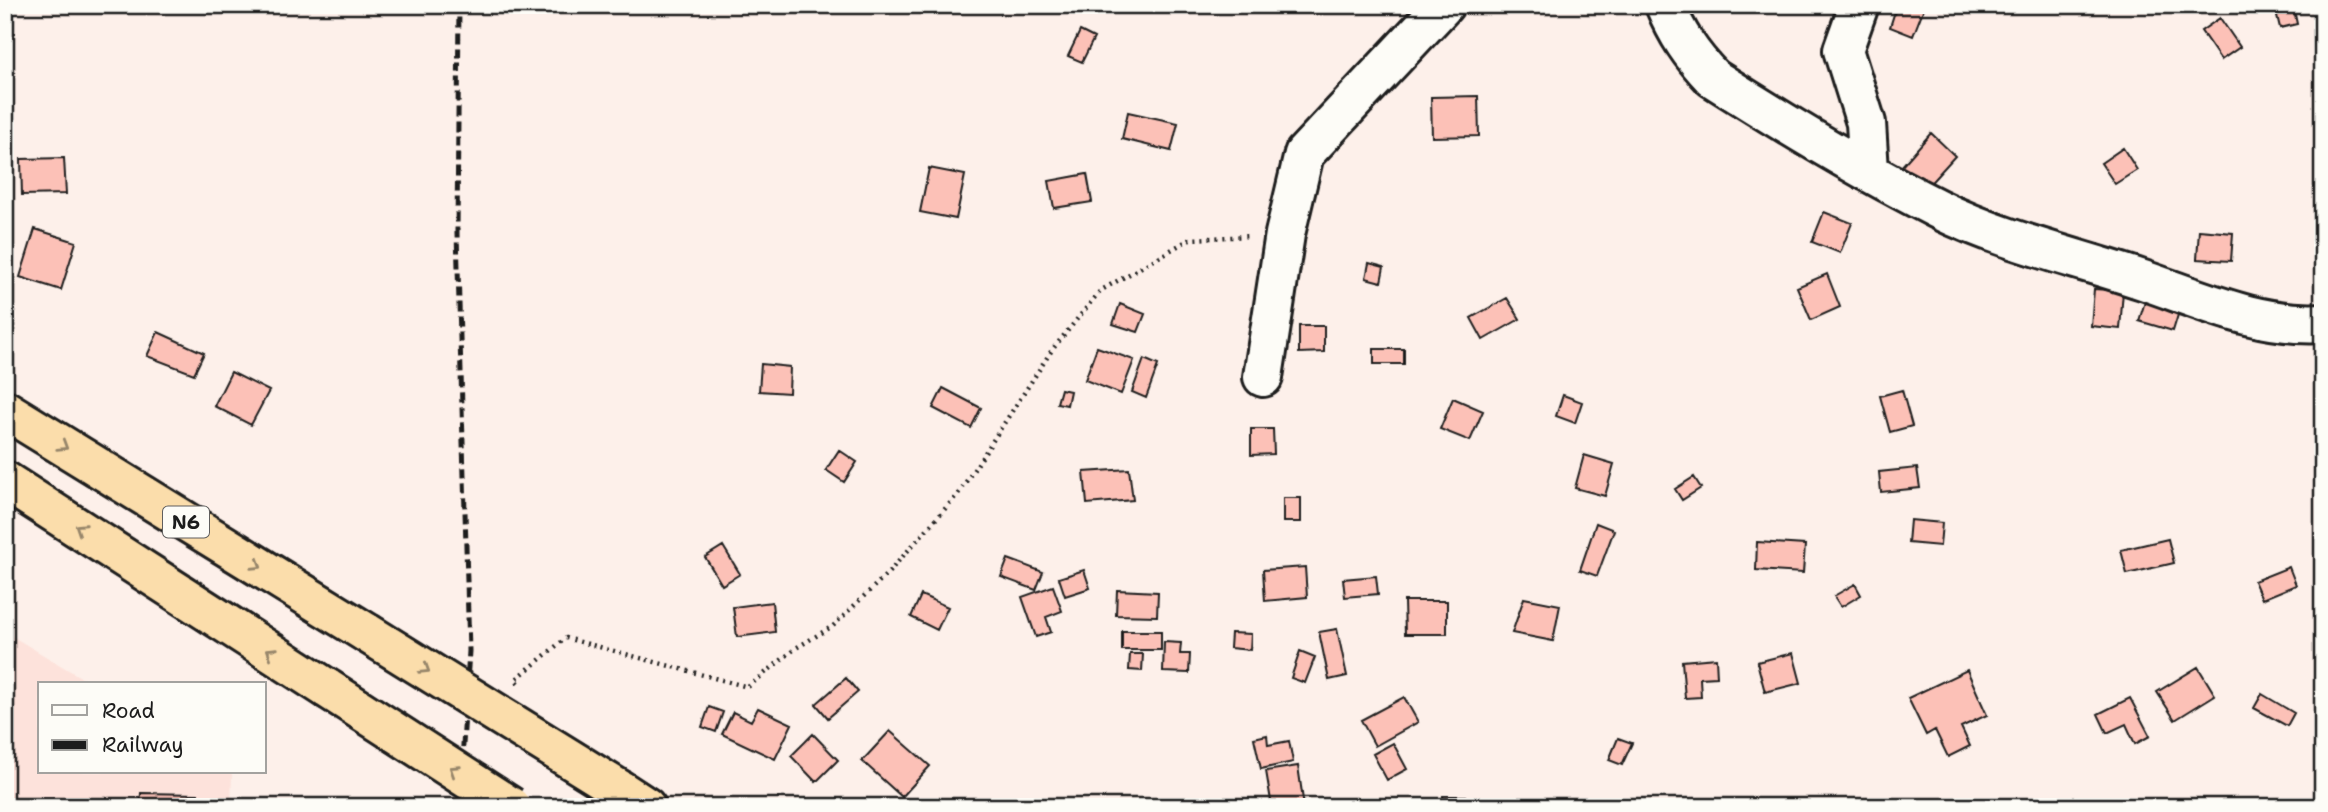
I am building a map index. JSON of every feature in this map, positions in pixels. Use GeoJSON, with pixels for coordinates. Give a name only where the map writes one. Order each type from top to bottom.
{"type":"FeatureCollection","features":[{"type":"Feature","properties":{"kind":"highway","name":"N6"},"geometry":{"type":"LineString","coordinates":[[5,410],[633,798]]}},
{"type":"Feature","properties":{"kind":"highway"},"geometry":{"type":"LineString","coordinates":[[5,481],[511,807]]}},
{"type":"Feature","properties":{"kind":"street"},"geometry":{"type":"LineString","coordinates":[[1264,377],[1285,234],[1304,154],[1444,5]]}},
{"type":"Feature","properties":{"kind":"street"},"geometry":{"type":"LineString","coordinates":[[1665,5],[1691,55],[1713,78],[1940,209],[2053,253],[2118,272],[2210,306],[2253,317],[2323,323]]}},
{"type":"Feature","properties":{"kind":"street"},"geometry":{"type":"LineString","coordinates":[[1859,5],[1843,50],[1866,123],[1869,170]]}},
{"type":"Feature","properties":{"kind":"path"},"geometry":{"type":"LineString","coordinates":[[526,688],[515,680],[566,638],[748,687],[796,648],[834,626],[889,572],[958,494],[1052,350],[1100,290],[1190,239],[1285,234]]}},
{"type":"Feature","properties":{"kind":"shaded area"},"geometry":{"type":"Polygon","coordinates":[[[5,632],[89,682],[38,682],[38,774],[232,774],[231,807],[5,807],[5,632]]]}},
{"type":"Feature","properties":{"kind":"building"},"geometry":{"type":"Polygon","coordinates":[[[1897,5],[1925,5],[1913,36],[1890,27],[1897,5]]]}},
{"type":"Feature","properties":{"kind":"building"},"geometry":{"type":"Polygon","coordinates":[[[2293,5],[2297,24],[2280,28],[2275,7],[2293,5]]]}},
{"type":"Feature","properties":{"kind":"building"},"geometry":{"type":"Polygon","coordinates":[[[2220,18],[2240,47],[2221,60],[2201,31],[2220,18]]]}},
{"type":"Feature","properties":{"kind":"building"},"geometry":{"type":"Polygon","coordinates":[[[1080,31],[1094,38],[1082,62],[1068,56],[1080,31]]]}},
{"type":"Feature","properties":{"kind":"building"},"geometry":{"type":"Polygon","coordinates":[[[1478,96],[1479,136],[1432,137],[1431,97],[1478,96]]]}},
{"type":"Feature","properties":{"kind":"building"},"geometry":{"type":"Polygon","coordinates":[[[1128,112],[1178,123],[1171,151],[1122,139],[1128,112]]]}},
{"type":"Feature","properties":{"kind":"building"},"geometry":{"type":"Polygon","coordinates":[[[1931,133],[1955,156],[1925,189],[1901,167],[1931,133]]]}},
{"type":"Feature","properties":{"kind":"building"},"geometry":{"type":"Polygon","coordinates":[[[2123,148],[2137,170],[2115,184],[2101,163],[2123,148]]]}},
{"type":"Feature","properties":{"kind":"building"},"geometry":{"type":"Polygon","coordinates":[[[64,158],[66,194],[22,195],[21,159],[64,158]]]}},
{"type":"Feature","properties":{"kind":"building"},"geometry":{"type":"Polygon","coordinates":[[[929,168],[965,175],[956,219],[920,212],[929,168]]]}},
{"type":"Feature","properties":{"kind":"building"},"geometry":{"type":"Polygon","coordinates":[[[1087,174],[1092,202],[1054,208],[1049,181],[1087,174]]]}},
{"type":"Feature","properties":{"kind":"building"},"geometry":{"type":"Polygon","coordinates":[[[1824,212],[1852,223],[1840,253],[1812,242],[1824,212]]]}},
{"type":"Feature","properties":{"kind":"building"},"geometry":{"type":"Polygon","coordinates":[[[35,229],[76,242],[61,290],[20,277],[35,229]]]}},
{"type":"Feature","properties":{"kind":"building"},"geometry":{"type":"Polygon","coordinates":[[[2199,230],[2233,233],[2231,261],[2197,259],[2199,230]]]}},
{"type":"Feature","properties":{"kind":"building"},"geometry":{"type":"Polygon","coordinates":[[[1369,263],[1384,267],[1381,282],[1366,278],[1369,263]]]}},
{"type":"Feature","properties":{"kind":"building"},"geometry":{"type":"Polygon","coordinates":[[[1827,274],[1840,307],[1811,320],[1797,287],[1827,274]]]}},
{"type":"Feature","properties":{"kind":"building"},"geometry":{"type":"Polygon","coordinates":[[[2094,289],[2123,291],[2120,329],[2091,326],[2094,289]]]}},
{"type":"Feature","properties":{"kind":"building"},"geometry":{"type":"Polygon","coordinates":[[[2147,295],[2181,305],[2173,331],[2139,321],[2147,295]]]}},
{"type":"Feature","properties":{"kind":"building"},"geometry":{"type":"Polygon","coordinates":[[[1507,298],[1520,319],[1483,340],[1471,318],[1507,298]]]}},
{"type":"Feature","properties":{"kind":"building"},"geometry":{"type":"Polygon","coordinates":[[[1120,304],[1145,314],[1138,332],[1113,324],[1120,304]]]}},
{"type":"Feature","properties":{"kind":"building"},"geometry":{"type":"Polygon","coordinates":[[[1299,326],[1324,326],[1324,352],[1299,353],[1299,326]]]}},
{"type":"Feature","properties":{"kind":"building"},"geometry":{"type":"Polygon","coordinates":[[[158,332],[204,353],[194,374],[147,356],[158,332]]]}},
{"type":"Feature","properties":{"kind":"building"},"geometry":{"type":"Polygon","coordinates":[[[1097,347],[1134,360],[1121,394],[1085,380],[1097,347]]]}},
{"type":"Feature","properties":{"kind":"building"},"geometry":{"type":"Polygon","coordinates":[[[1374,349],[1404,349],[1404,364],[1374,364],[1374,349]]]}},
{"type":"Feature","properties":{"kind":"building"},"geometry":{"type":"Polygon","coordinates":[[[1144,359],[1158,365],[1146,398],[1132,392],[1144,359]]]}},
{"type":"Feature","properties":{"kind":"building"},"geometry":{"type":"Polygon","coordinates":[[[761,364],[790,367],[789,393],[759,391],[761,364]]]}},
{"type":"Feature","properties":{"kind":"building"},"geometry":{"type":"Polygon","coordinates":[[[231,372],[269,391],[251,425],[214,406],[231,372]]]}},
{"type":"Feature","properties":{"kind":"building"},"geometry":{"type":"Polygon","coordinates":[[[943,388],[981,408],[971,428],[933,408],[943,388]]]}},
{"type":"Feature","properties":{"kind":"building"},"geometry":{"type":"Polygon","coordinates":[[[1061,389],[1070,391],[1067,405],[1057,403],[1061,389]]]}},
{"type":"Feature","properties":{"kind":"building"},"geometry":{"type":"Polygon","coordinates":[[[1902,390],[1912,426],[1890,432],[1880,396],[1902,390]]]}},
{"type":"Feature","properties":{"kind":"building"},"geometry":{"type":"Polygon","coordinates":[[[1563,395],[1582,402],[1575,423],[1556,416],[1563,395]]]}},
{"type":"Feature","properties":{"kind":"building"},"geometry":{"type":"Polygon","coordinates":[[[1453,398],[1483,411],[1470,441],[1440,429],[1453,398]]]}},
{"type":"Feature","properties":{"kind":"building"},"geometry":{"type":"Polygon","coordinates":[[[1251,429],[1273,429],[1274,454],[1251,455],[1251,429]]]}},
{"type":"Feature","properties":{"kind":"building"},"geometry":{"type":"Polygon","coordinates":[[[839,450],[857,462],[844,482],[826,470],[839,450]]]}},
{"type":"Feature","properties":{"kind":"building"},"geometry":{"type":"Polygon","coordinates":[[[1584,455],[1614,464],[1605,496],[1575,488],[1584,455]]]}},
{"type":"Feature","properties":{"kind":"building"},"geometry":{"type":"Polygon","coordinates":[[[1917,468],[1920,488],[1881,492],[1879,472],[1917,468]]]}},
{"type":"Feature","properties":{"kind":"building"},"geometry":{"type":"Polygon","coordinates":[[[1129,469],[1133,500],[1087,504],[1084,472],[1129,469]]]}},
{"type":"Feature","properties":{"kind":"building"},"geometry":{"type":"Polygon","coordinates":[[[1694,477],[1701,488],[1682,500],[1675,489],[1694,477]]]}},
{"type":"Feature","properties":{"kind":"building"},"geometry":{"type":"Polygon","coordinates":[[[1283,498],[1301,498],[1301,522],[1283,522],[1283,498]]]}},
{"type":"Feature","properties":{"kind":"building"},"geometry":{"type":"Polygon","coordinates":[[[1910,520],[1942,523],[1940,546],[1908,543],[1910,520]]]}},
{"type":"Feature","properties":{"kind":"building"},"geometry":{"type":"Polygon","coordinates":[[[1596,523],[1614,530],[1597,576],[1580,570],[1596,523]]]}},
{"type":"Feature","properties":{"kind":"building"},"geometry":{"type":"Polygon","coordinates":[[[2168,539],[2174,563],[2127,574],[2121,550],[2168,539]]]}},
{"type":"Feature","properties":{"kind":"building"},"geometry":{"type":"Polygon","coordinates":[[[1757,542],[1805,545],[1803,573],[1756,570],[1757,542]]]}},
{"type":"Feature","properties":{"kind":"building"},"geometry":{"type":"Polygon","coordinates":[[[723,546],[740,574],[722,585],[705,557],[723,546]]]}},
{"type":"Feature","properties":{"kind":"building"},"geometry":{"type":"Polygon","coordinates":[[[1008,559],[1043,572],[1036,590],[1001,577],[1008,559]]]}},
{"type":"Feature","properties":{"kind":"building"},"geometry":{"type":"Polygon","coordinates":[[[1305,567],[1307,597],[1265,601],[1263,570],[1305,567]]]}},
{"type":"Feature","properties":{"kind":"building"},"geometry":{"type":"Polygon","coordinates":[[[2289,567],[2296,585],[2262,599],[2254,581],[2289,567]]]}},
{"type":"Feature","properties":{"kind":"building"},"geometry":{"type":"Polygon","coordinates":[[[1084,570],[1090,588],[1065,596],[1059,578],[1084,570]]]}},
{"type":"Feature","properties":{"kind":"building"},"geometry":{"type":"Polygon","coordinates":[[[1376,576],[1378,594],[1345,597],[1343,579],[1376,576]]]}},
{"type":"Feature","properties":{"kind":"building"},"geometry":{"type":"Polygon","coordinates":[[[1855,584],[1861,595],[1841,607],[1834,596],[1855,584]]]}},
{"type":"Feature","properties":{"kind":"building"},"geometry":{"type":"Polygon","coordinates":[[[1053,586],[1062,611],[1046,617],[1051,632],[1036,637],[1022,597],[1053,586]]]}},
{"type":"Feature","properties":{"kind":"building"},"geometry":{"type":"Polygon","coordinates":[[[1117,590],[1158,592],[1157,616],[1116,615],[1117,590]]]}},
{"type":"Feature","properties":{"kind":"building"},"geometry":{"type":"Polygon","coordinates":[[[921,595],[948,607],[937,630],[911,617],[921,595]]]}},
{"type":"Feature","properties":{"kind":"building"},"geometry":{"type":"Polygon","coordinates":[[[1524,598],[1560,605],[1553,641],[1512,633],[1524,598]]]}},
{"type":"Feature","properties":{"kind":"building"},"geometry":{"type":"Polygon","coordinates":[[[1404,601],[1447,601],[1447,634],[1405,634],[1404,601]]]}},
{"type":"Feature","properties":{"kind":"building"},"geometry":{"type":"Polygon","coordinates":[[[772,602],[775,632],[737,637],[733,607],[772,602]]]}},
{"type":"Feature","properties":{"kind":"building"},"geometry":{"type":"Polygon","coordinates":[[[1337,629],[1347,676],[1329,680],[1319,632],[1337,629]]]}},
{"type":"Feature","properties":{"kind":"building"},"geometry":{"type":"Polygon","coordinates":[[[1122,631],[1161,631],[1161,650],[1122,650],[1122,631]]]}},
{"type":"Feature","properties":{"kind":"building"},"geometry":{"type":"Polygon","coordinates":[[[1231,633],[1251,634],[1250,650],[1230,648],[1231,633]]]}},
{"type":"Feature","properties":{"kind":"building"},"geometry":{"type":"Polygon","coordinates":[[[1164,642],[1181,643],[1180,654],[1190,654],[1189,673],[1163,672],[1164,642]]]}},
{"type":"Feature","properties":{"kind":"building"},"geometry":{"type":"Polygon","coordinates":[[[1300,651],[1315,657],[1305,683],[1291,678],[1300,651]]]}},
{"type":"Feature","properties":{"kind":"building"},"geometry":{"type":"Polygon","coordinates":[[[1793,653],[1801,683],[1765,692],[1757,662],[1793,653]]]}},
{"type":"Feature","properties":{"kind":"building"},"geometry":{"type":"Polygon","coordinates":[[[1130,654],[1143,654],[1142,671],[1129,670],[1130,654]]]}},
{"type":"Feature","properties":{"kind":"building"},"geometry":{"type":"Polygon","coordinates":[[[1716,658],[1717,677],[1700,678],[1701,697],[1685,698],[1682,661],[1716,658]]]}},
{"type":"Feature","properties":{"kind":"building"},"geometry":{"type":"Polygon","coordinates":[[[2198,667],[2215,695],[2175,720],[2157,692],[2198,667]]]}},
{"type":"Feature","properties":{"kind":"building"},"geometry":{"type":"Polygon","coordinates":[[[1967,670],[1987,715],[1961,727],[1970,746],[1948,757],[1935,730],[1926,735],[1908,698],[1967,670]]]}},
{"type":"Feature","properties":{"kind":"building"},"geometry":{"type":"Polygon","coordinates":[[[846,678],[858,692],[828,718],[816,704],[846,678]]]}},
{"type":"Feature","properties":{"kind":"building"},"geometry":{"type":"Polygon","coordinates":[[[2262,694],[2294,713],[2287,726],[2254,708],[2262,694]]]}},
{"type":"Feature","properties":{"kind":"building"},"geometry":{"type":"Polygon","coordinates":[[[1404,697],[1418,722],[1375,746],[1361,720],[1404,697]]]}},
{"type":"Feature","properties":{"kind":"building"},"geometry":{"type":"Polygon","coordinates":[[[2130,698],[2150,736],[2135,744],[2126,724],[2107,733],[2098,714],[2130,698]]]}},
{"type":"Feature","properties":{"kind":"building"},"geometry":{"type":"Polygon","coordinates":[[[709,707],[723,712],[716,732],[702,727],[709,707]]]}},
{"type":"Feature","properties":{"kind":"building"},"geometry":{"type":"Polygon","coordinates":[[[758,708],[792,724],[775,759],[722,734],[733,712],[751,721],[758,708]]]}},
{"type":"Feature","properties":{"kind":"building"},"geometry":{"type":"Polygon","coordinates":[[[890,731],[930,766],[902,797],[862,761],[890,731]]]}},
{"type":"Feature","properties":{"kind":"building"},"geometry":{"type":"Polygon","coordinates":[[[813,734],[838,760],[816,782],[791,756],[813,734]]]}},
{"type":"Feature","properties":{"kind":"building"},"geometry":{"type":"Polygon","coordinates":[[[1267,735],[1268,745],[1289,741],[1293,762],[1261,769],[1254,738],[1267,735]]]}},
{"type":"Feature","properties":{"kind":"building"},"geometry":{"type":"Polygon","coordinates":[[[1618,738],[1632,743],[1622,765],[1609,760],[1618,738]]]}},
{"type":"Feature","properties":{"kind":"building"},"geometry":{"type":"Polygon","coordinates":[[[1393,743],[1407,769],[1387,780],[1373,754],[1393,743]]]}},
{"type":"Feature","properties":{"kind":"building"},"geometry":{"type":"Polygon","coordinates":[[[1298,766],[1304,807],[1272,807],[1266,771],[1298,766]]]}},
{"type":"Feature","properties":{"kind":"building"},"geometry":{"type":"Polygon","coordinates":[[[141,793],[198,794],[198,807],[140,807],[141,793]]]}},
{"type":"Feature","properties":{"kind":"building"},"geometry":{"type":"Polygon","coordinates":[[[1443,796],[1466,796],[1466,807],[1443,807],[1443,796]]]}},
{"type":"Feature","properties":{"kind":"railway"},"geometry":{"type":"LineString","coordinates":[[459,5],[457,233],[469,651],[459,807]]}}]}
